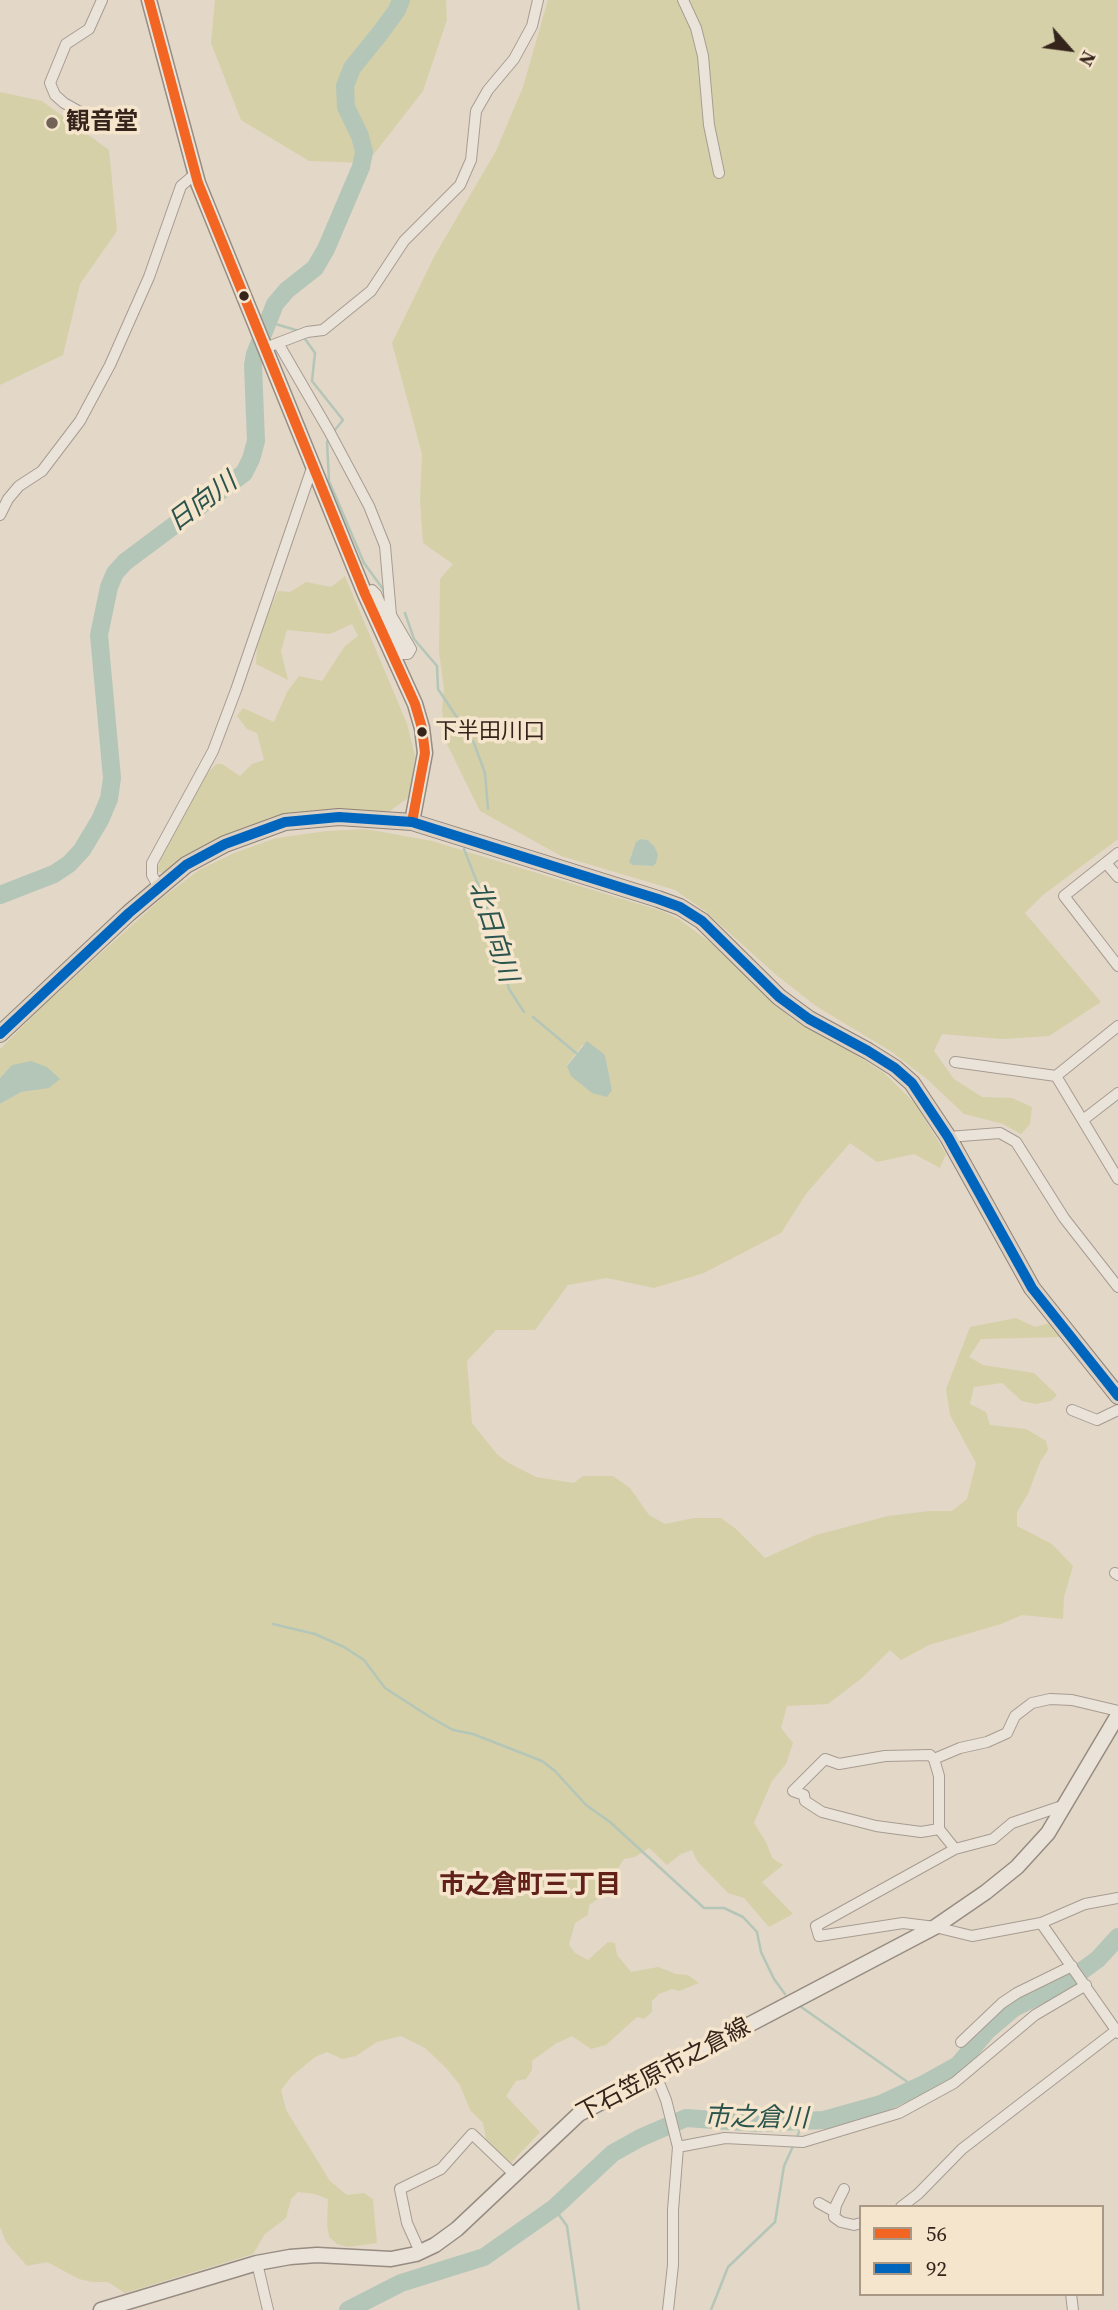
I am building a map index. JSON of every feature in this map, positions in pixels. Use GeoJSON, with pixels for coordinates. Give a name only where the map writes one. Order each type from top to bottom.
{"type":"FeatureCollection","features":[{"type":"Feature","properties":{"kind":"highway"},"geometry":{"type":"LineString","coordinates":[[0,1034],[158,887],[186,865],[225,844],[285,822],[340,817],[412,822],[680,907],[723,940],[779,998],[809,1019],[869,1051],[912,1083],[948,1137],[1032,1288],[1118,1396]]}},
{"type":"Feature","properties":{"kind":"main road"},"geometry":{"type":"LineString","coordinates":[[149,0],[195,174],[256,326],[272,345],[312,468],[415,704],[425,752],[412,822]]}},
{"type":"Feature","properties":{"kind":"main road","name":"下石笠原市之倉線"},"geometry":{"type":"LineString","coordinates":[[102,2310],[257,2263],[317,2255],[391,2259],[420,2252],[457,2229],[579,2114],[935,1927],[986,1892],[1017,1867],[1048,1833],[1062,1807],[1112,1739],[1118,1713]]}},
{"type":"Feature","properties":{"kind":"street"},"geometry":{"type":"LineString","coordinates":[[102,0],[89,29],[66,44],[50,83],[55,95],[64,103],[82,113],[124,127]]}},
{"type":"Feature","properties":{"kind":"street"},"geometry":{"type":"LineString","coordinates":[[365,594],[372,590],[376,594],[402,654],[408,654],[411,649],[391,615],[385,546],[369,506],[331,435],[272,345],[307,332],[323,330],[371,291],[404,241],[460,185],[471,160],[476,111],[488,90],[514,59],[532,26],[538,0]]}},
{"type":"Feature","properties":{"kind":"street"},"geometry":{"type":"LineString","coordinates":[[683,0],[696,28],[703,56],[709,125],[719,173]]}},
{"type":"Feature","properties":{"kind":"street"},"geometry":{"type":"LineString","coordinates":[[0,515],[19,486],[43,471],[80,421],[110,365],[149,277],[181,186],[195,174]]}},
{"type":"Feature","properties":{"kind":"street"},"geometry":{"type":"LineString","coordinates":[[158,887],[152,875],[152,863],[213,751],[312,468]]}},
{"type":"Feature","properties":{"kind":"street"},"geometry":{"type":"LineString","coordinates":[[1118,853],[1064,896],[1118,966]]}},
{"type":"Feature","properties":{"kind":"street"},"geometry":{"type":"LineString","coordinates":[[1106,863],[1118,877]]}},
{"type":"Feature","properties":{"kind":"street"},"geometry":{"type":"LineString","coordinates":[[955,1062],[1056,1076],[1118,1026]]}},
{"type":"Feature","properties":{"kind":"street"},"geometry":{"type":"LineString","coordinates":[[1056,1076],[1114,1163],[1118,1179]]}},
{"type":"Feature","properties":{"kind":"street"},"geometry":{"type":"LineString","coordinates":[[1083,1120],[1118,1093]]}},
{"type":"Feature","properties":{"kind":"street"},"geometry":{"type":"LineString","coordinates":[[948,1137],[1000,1133],[1016,1142],[1063,1218],[1118,1287]]}},
{"type":"Feature","properties":{"kind":"street"},"geometry":{"type":"LineString","coordinates":[[1072,1410],[1097,1420],[1118,1410]]}},
{"type":"Feature","properties":{"kind":"street"},"geometry":{"type":"LineString","coordinates":[[934,1759],[1007,1733],[1015,1716],[1032,1703],[1050,1699],[1072,1700],[1118,1713]]}},
{"type":"Feature","properties":{"kind":"street"},"geometry":{"type":"LineString","coordinates":[[939,1829],[920,1832],[876,1826],[822,1812],[805,1801],[804,1795],[793,1791],[825,1759],[839,1764],[885,1756],[930,1755],[940,1776],[939,1829],[955,1849]]}},
{"type":"Feature","properties":{"kind":"street"},"geometry":{"type":"LineString","coordinates":[[1062,1807],[1012,1823],[993,1839],[955,1849],[816,1926],[819,1936],[903,1923],[972,1936],[1041,1923],[1085,1904],[1118,1898]]}},
{"type":"Feature","properties":{"kind":"street"},"geometry":{"type":"LineString","coordinates":[[904,2205],[918,2194],[961,2149],[1117,2031],[1041,1923]]}},
{"type":"Feature","properties":{"kind":"street"},"geometry":{"type":"LineString","coordinates":[[961,2042],[1002,2003],[1072,1966]]}},
{"type":"Feature","properties":{"kind":"street"},"geometry":{"type":"LineString","coordinates":[[678,2147],[725,2138],[803,2142],[899,2112],[954,2083],[1035,2015],[1086,1985]]}},
{"type":"Feature","properties":{"kind":"street"},"geometry":{"type":"LineString","coordinates":[[656,2075],[666,2100],[678,2147],[673,2210],[673,2265],[668,2310]]}},
{"type":"Feature","properties":{"kind":"street"},"geometry":{"type":"LineString","coordinates":[[420,2252],[407,2223],[400,2189],[441,2169],[472,2134],[514,2174]]}},
{"type":"Feature","properties":{"kind":"street"},"geometry":{"type":"LineString","coordinates":[[844,2189],[834,2217],[841,2222],[859,2224]]}},
{"type":"Feature","properties":{"kind":"street"},"geometry":{"type":"LineString","coordinates":[[819,2203],[835,2212]]}},
{"type":"Feature","properties":{"kind":"street"},"geometry":{"type":"LineString","coordinates":[[257,2263],[268,2310]]}},
{"type":"Feature","properties":{"kind":"shaded area"},"geometry":{"type":"Polygon","coordinates":[[[215,0],[446,0],[447,20],[423,91],[367,163],[309,161],[241,120],[211,43],[215,0]]]}},
{"type":"Feature","properties":{"kind":"shaded area"},"geometry":{"type":"Polygon","coordinates":[[[548,0],[1118,0],[1118,839],[1043,895],[1025,913],[1101,1002],[1049,1036],[1002,1039],[942,1034],[934,1051],[954,1079],[982,1097],[1012,1098],[1032,1107],[1030,1124],[1021,1134],[1003,1124],[964,1114],[928,1080],[892,1052],[816,1006],[775,974],[705,911],[675,890],[561,856],[480,811],[445,740],[442,710],[444,688],[439,652],[440,579],[453,564],[423,543],[420,501],[422,454],[392,343],[435,255],[496,151],[523,87],[548,0]],[[641,839],[631,855],[630,863],[653,866],[654,846],[648,840],[641,839]]]}},
{"type":"Feature","properties":{"kind":"shaded area"},"geometry":{"type":"Polygon","coordinates":[[[0,92],[42,101],[109,150],[117,231],[80,284],[63,355],[0,385],[0,92]]]}},
{"type":"Feature","properties":{"kind":"shaded area"},"geometry":{"type":"Polygon","coordinates":[[[345,576],[407,724],[415,756],[409,797],[390,811],[337,811],[206,846],[162,873],[157,871],[164,849],[203,778],[216,764],[222,764],[240,776],[252,764],[264,760],[257,733],[247,729],[237,716],[243,708],[274,722],[287,692],[299,676],[322,681],[345,646],[358,636],[352,624],[330,634],[287,630],[281,651],[288,680],[256,664],[257,647],[264,621],[278,591],[290,592],[306,582],[331,587],[345,576]]]}},
{"type":"Feature","properties":{"kind":"shaded area"},"geometry":{"type":"Polygon","coordinates":[[[366,829],[432,841],[662,911],[679,919],[711,943],[792,1019],[841,1045],[884,1073],[915,1103],[946,1154],[940,1168],[914,1154],[877,1162],[850,1143],[806,1194],[781,1233],[704,1273],[654,1288],[607,1278],[568,1285],[535,1330],[496,1330],[467,1361],[472,1423],[497,1454],[536,1477],[574,1483],[583,1476],[613,1476],[630,1488],[649,1515],[665,1524],[694,1518],[721,1518],[765,1558],[816,1535],[888,1516],[952,1511],[967,1499],[976,1463],[950,1415],[946,1389],[970,1327],[1016,1318],[1035,1327],[1050,1323],[1062,1337],[981,1339],[969,1357],[983,1365],[1034,1373],[1057,1395],[1051,1401],[1035,1404],[1022,1401],[1002,1383],[974,1387],[970,1404],[986,1412],[990,1425],[1026,1429],[1046,1441],[1048,1450],[1017,1512],[1017,1526],[1052,1544],[1073,1566],[1064,1597],[1063,1619],[1022,1615],[1001,1624],[929,1645],[901,1660],[890,1650],[862,1678],[828,1704],[787,1706],[781,1728],[793,1743],[786,1764],[772,1781],[754,1823],[772,1858],[783,1865],[762,1882],[793,1914],[769,1927],[744,1898],[728,1893],[697,1861],[692,1850],[681,1854],[667,1865],[649,1848],[635,1857],[624,1859],[598,1899],[589,1905],[588,1915],[575,1923],[569,1945],[575,1953],[588,1960],[608,1942],[615,1943],[617,1955],[631,1972],[658,1967],[676,1974],[688,1975],[699,1983],[679,1991],[672,1989],[659,1994],[652,2001],[652,2012],[644,2019],[637,2017],[606,2045],[591,2049],[572,2036],[555,2044],[532,2061],[532,2070],[526,2079],[516,2081],[506,2096],[540,2132],[510,2164],[486,2139],[483,2123],[470,2110],[460,2085],[425,2048],[401,2036],[377,2042],[356,2056],[342,2059],[327,2052],[315,2057],[292,2076],[281,2090],[286,2110],[330,2181],[347,2195],[364,2193],[373,2199],[377,2243],[348,2247],[337,2244],[329,2237],[328,2199],[298,2192],[291,2199],[286,2218],[265,2234],[253,2254],[125,2293],[108,2282],[79,2279],[47,2262],[27,2266],[6,2242],[0,2227],[0,1104],[21,1092],[35,1090],[12,1065],[0,1078],[0,1049],[48,1001],[162,898],[199,870],[234,853],[276,838],[366,829]],[[582,1045],[567,1065],[612,1090],[605,1055],[582,1045]]]}},
{"type":"Feature","properties":{"kind":"shaded area"},"geometry":{"type":"Polygon","coordinates":[[[641,839],[648,840],[658,854],[653,866],[632,865],[629,862],[636,842],[641,839]]]}},
{"type":"Feature","properties":{"kind":"shaded area"},"geometry":{"type":"Polygon","coordinates":[[[587,1041],[605,1055],[612,1090],[607,1097],[592,1093],[571,1076],[567,1066],[587,1041]]]}},
{"type":"Feature","properties":{"kind":"shaded area"},"geometry":{"type":"Polygon","coordinates":[[[31,1061],[47,1067],[60,1079],[49,1088],[21,1092],[0,1104],[0,1078],[12,1065],[31,1061]]]}},
{"type":"Feature","properties":{"kind":"waterway","name":"日向川"},"geometry":{"type":"LineString","coordinates":[[0,895],[54,874],[69,864],[82,850],[100,820],[109,799],[112,778],[99,635],[109,587],[115,573],[125,562],[244,473],[251,459],[256,441],[253,365],[255,354],[275,304],[287,290],[315,268],[326,249],[361,167],[364,152],[360,136],[346,107],[345,86],[352,68],[397,10],[401,0]]}},
{"type":"Feature","properties":{"kind":"waterway","name":"北日向川"},"geometry":{"type":"LineString","coordinates":[[269,322],[299,331]]}},
{"type":"Feature","properties":{"kind":"waterway","name":"北日向川"},"geometry":{"type":"LineString","coordinates":[[303,336],[315,353],[312,381],[343,420],[334,431]]}},
{"type":"Feature","properties":{"kind":"waterway","name":"北日向川"},"geometry":{"type":"LineString","coordinates":[[330,437],[327,442],[329,481],[364,563],[383,589],[385,597]]}},
{"type":"Feature","properties":{"kind":"waterway","name":"北日向川"},"geometry":{"type":"LineString","coordinates":[[405,613],[414,639],[437,666],[438,689],[474,743],[485,773],[488,809]]}},
{"type":"Feature","properties":{"kind":"waterway","name":"北日向川"},"geometry":{"type":"LineString","coordinates":[[464,849],[486,905],[509,989],[524,1012]]}},
{"type":"Feature","properties":{"kind":"waterway","name":"北日向川"},"geometry":{"type":"LineString","coordinates":[[533,1017],[576,1053]]}},
{"type":"Feature","properties":{"kind":"waterway"},"geometry":{"type":"LineString","coordinates":[[273,1624],[315,1634],[344,1647],[364,1660],[385,1688],[453,1730],[473,1734],[542,1761],[555,1771],[586,1805],[610,1822],[704,1908],[724,1908],[743,1917],[757,1932],[761,1952],[774,1979],[785,1994]]}},
{"type":"Feature","properties":{"kind":"waterway","name":"市之倉川"},"geometry":{"type":"LineString","coordinates":[[348,2310],[401,2283],[484,2257],[554,2208],[613,2153],[686,2118],[758,2123],[824,2120],[881,2104],[922,2085],[958,2065],[987,2031],[1014,2008],[1068,1981],[1098,1959],[1118,1937]]}},
{"type":"Feature","properties":{"kind":"waterway"},"geometry":{"type":"LineString","coordinates":[[797,2004],[916,2088]]}},
{"type":"Feature","properties":{"kind":"waterway"},"geometry":{"type":"LineString","coordinates":[[797,2138],[802,2122]]}},
{"type":"Feature","properties":{"kind":"waterway"},"geometry":{"type":"LineString","coordinates":[[711,2310],[728,2267],[775,2222],[784,2166],[794,2144]]}},
{"type":"Feature","properties":{"kind":"waterway"},"geometry":{"type":"LineString","coordinates":[[554,2208],[567,2226],[579,2310]]}},
{"type":"Feature","properties":{"kind":"transit line","name":"56"},"geometry":{"type":"LineString","coordinates":[[149,0],[198,183],[365,594],[415,704],[425,753],[412,822]]}},
{"type":"Feature","properties":{"kind":"transit line","name":"92"},"geometry":{"type":"LineString","coordinates":[[0,1034],[129,913],[186,865],[225,844],[285,822],[339,817],[412,822],[658,899],[680,907],[702,921],[779,997],[809,1019],[868,1051],[895,1068],[912,1083],[948,1137],[1032,1288],[1118,1396]]}},
{"type":"Feature","properties":{"kind":"place","name":"観音堂"},"geometry":{"type":"Point","coordinates":[52,123]}},
{"type":"Feature","properties":{"kind":"place","name":"下半田川口"},"geometry":{"type":"Point","coordinates":[422,732]}},
{"type":"Feature","properties":{"kind":"district","name":"市之倉町三丁目"},"geometry":{"type":"Point","coordinates":[530,1886]}}]}
